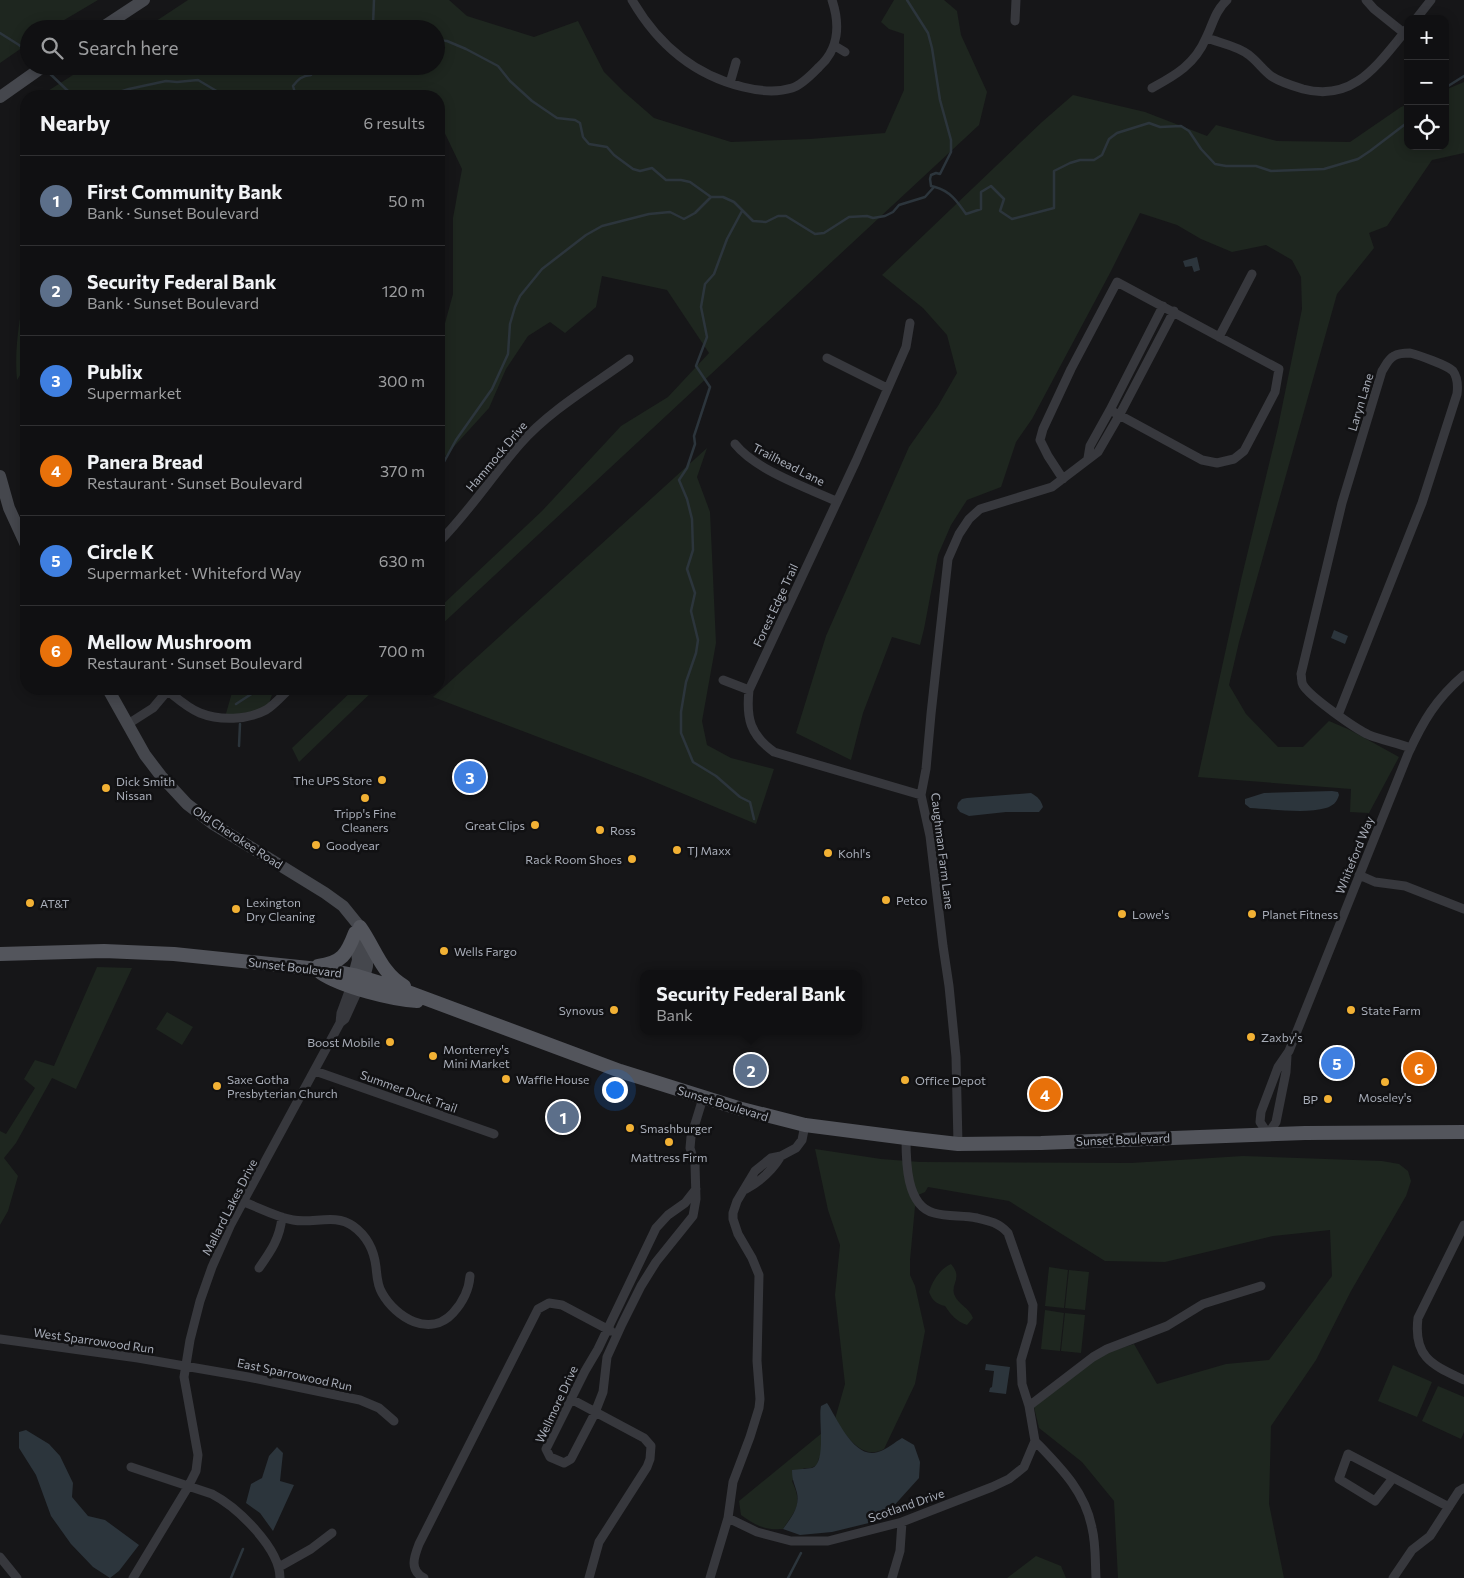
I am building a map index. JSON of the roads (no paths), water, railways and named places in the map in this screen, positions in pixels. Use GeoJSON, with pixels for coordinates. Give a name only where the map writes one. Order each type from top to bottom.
{"type":"FeatureCollection","features":[{"type":"Feature","properties":{"kind":"main road"},"geometry":{"type":"LineString","coordinates":[[310,968],[325,965],[343,957],[356,926],[370,941],[386,972],[400,984],[428,1000]]}},
{"type":"Feature","properties":{"kind":"main road","name":"Sunset Boulevard"},"geometry":{"type":"LineString","coordinates":[[0,954],[139,952],[213,957],[310,968],[327,977],[357,982],[428,1000],[620,1071],[776,1119],[805,1125],[906,1138],[958,1144],[1041,1143],[1268,1134],[1464,1132]]}},
{"type":"Feature","properties":{"kind":"street"},"geometry":{"type":"LineString","coordinates":[[114,20],[144,0]]}},
{"type":"Feature","properties":{"kind":"street"},"geometry":{"type":"LineString","coordinates":[[632,0],[651,29],[667,46],[698,69],[730,83],[768,91],[794,87],[826,61],[834,46],[837,33],[837,22],[832,0]]}},
{"type":"Feature","properties":{"kind":"street"},"geometry":{"type":"LineString","coordinates":[[1015,21],[1016,0]]}},
{"type":"Feature","properties":{"kind":"street"},"geometry":{"type":"LineString","coordinates":[[1152,88],[1177,74],[1196,58],[1218,9],[1227,0]]}},
{"type":"Feature","properties":{"kind":"street"},"geometry":{"type":"LineString","coordinates":[[1366,0],[1374,8],[1404,29]]}},
{"type":"Feature","properties":{"kind":"street"},"geometry":{"type":"LineString","coordinates":[[1419,15],[1432,0]]}},
{"type":"Feature","properties":{"kind":"street"},"geometry":{"type":"LineString","coordinates":[[1206,38],[1248,54],[1272,76],[1309,90],[1325,92],[1347,87],[1361,80],[1377,65],[1404,32]]}},
{"type":"Feature","properties":{"kind":"street"},"geometry":{"type":"LineString","coordinates":[[834,46],[845,52]]}},
{"type":"Feature","properties":{"kind":"street"},"geometry":{"type":"LineString","coordinates":[[730,83],[736,62]]}},
{"type":"Feature","properties":{"kind":"street"},"geometry":{"type":"LineString","coordinates":[[0,97],[31,75]]}},
{"type":"Feature","properties":{"kind":"street"},"geometry":{"type":"LineString","coordinates":[[1219,336],[1252,274]]}},
{"type":"Feature","properties":{"kind":"street"},"geometry":{"type":"LineString","coordinates":[[1064,479],[1048,456],[1040,440],[1042,429],[1117,282],[1279,369],[1275,392],[1244,451],[1234,459],[1217,463],[1202,460],[1110,410]]}},
{"type":"Feature","properties":{"kind":"street"},"geometry":{"type":"LineString","coordinates":[[1088,458],[1090,446],[1163,306]]}},
{"type":"Feature","properties":{"kind":"street","name":"Caughman Farm Lane"},"geometry":{"type":"LineString","coordinates":[[958,1144],[956,1057],[949,986],[930,836],[922,795],[948,559],[959,534],[969,519],[980,509],[1052,487],[1098,452],[1174,311]]}},
{"type":"Feature","properties":{"kind":"street","name":"Forest Edge Trail"},"geometry":{"type":"LineString","coordinates":[[910,324],[906,347],[856,461],[749,690],[748,711],[756,736],[774,752],[922,795]]}},
{"type":"Feature","properties":{"kind":"street","name":"Laryn Lane"},"geometry":{"type":"LineString","coordinates":[[1338,714],[1422,503],[1457,394],[1458,386],[1453,372],[1447,367],[1411,354],[1402,353],[1393,356],[1382,370],[1342,503],[1301,674],[1303,685],[1307,690],[1338,714],[1369,735],[1411,748]]}},
{"type":"Feature","properties":{"kind":"street"},"geometry":{"type":"LineString","coordinates":[[826,358],[887,388]]}},
{"type":"Feature","properties":{"kind":"street","name":"Hammock Drive"},"geometry":{"type":"LineString","coordinates":[[445,536],[459,522],[520,444],[541,422],[629,359]]}},
{"type":"Feature","properties":{"kind":"street","name":"Trailhead Lane"},"geometry":{"type":"LineString","coordinates":[[735,444],[743,454],[763,467],[836,501]]}},
{"type":"Feature","properties":{"kind":"street"},"geometry":{"type":"LineString","coordinates":[[0,476],[9,508],[20,532]]}},
{"type":"Feature","properties":{"kind":"street","name":"Whiteford Way"},"geometry":{"type":"LineString","coordinates":[[1287,1056],[1286,1072],[1276,1122],[1268,1134],[1260,1122],[1261,1112],[1278,1067],[1287,1056],[1419,728],[1436,703],[1464,675]]}},
{"type":"Feature","properties":{"kind":"street"},"geometry":{"type":"LineString","coordinates":[[723,680],[749,690]]}},
{"type":"Feature","properties":{"kind":"street","name":"Old Cherokee Road"},"geometry":{"type":"LineString","coordinates":[[111,695],[145,755],[161,776],[196,812],[325,893],[342,906],[356,926]]}},
{"type":"Feature","properties":{"kind":"street"},"geometry":{"type":"LineString","coordinates":[[128,724],[153,708],[164,695]]}},
{"type":"Feature","properties":{"kind":"street"},"geometry":{"type":"LineString","coordinates":[[174,695],[186,705],[202,714],[236,718],[252,715],[267,709],[282,695]]}},
{"type":"Feature","properties":{"kind":"street"},"geometry":{"type":"LineString","coordinates":[[1359,875],[1375,882],[1405,886],[1464,909]]}},
{"type":"Feature","properties":{"kind":"street"},"geometry":{"type":"LineString","coordinates":[[356,926],[357,982]]}},
{"type":"Feature","properties":{"kind":"street","name":"Mallard Lakes Drive"},"geometry":{"type":"LineString","coordinates":[[133,1578],[196,1471],[198,1455],[184,1387],[185,1366],[196,1315],[212,1267],[231,1224],[340,1023],[341,1013],[357,982]]}},
{"type":"Feature","properties":{"kind":"street","name":"Summer Duck Trail"},"geometry":{"type":"LineString","coordinates":[[315,1071],[494,1134]]}},
{"type":"Feature","properties":{"kind":"street","name":"Wellmore Drive"},"geometry":{"type":"LineString","coordinates":[[696,1189],[686,1204],[668,1215],[656,1228],[608,1329],[546,1449],[550,1457],[564,1463],[571,1459],[595,1412],[603,1392],[608,1357],[617,1334],[641,1286],[656,1262],[693,1216],[696,1208],[696,1189],[695,1164],[690,1148],[691,1137],[703,1098]]}},
{"type":"Feature","properties":{"kind":"street"},"geometry":{"type":"LineString","coordinates":[[710,1578],[728,1518],[733,1482],[750,1437],[760,1399],[757,1361],[759,1276],[752,1258],[738,1234],[733,1219],[737,1202],[759,1166],[771,1158],[781,1156],[796,1148],[802,1140],[805,1125]]}},
{"type":"Feature","properties":{"kind":"street"},"geometry":{"type":"LineString","coordinates":[[906,1138],[907,1168],[914,1196],[922,1206],[934,1213],[972,1217],[993,1222],[1001,1226],[1008,1233],[1033,1305],[1032,1323],[1021,1360],[1022,1384],[1036,1441],[1070,1478],[1084,1503],[1093,1535],[1096,1578]]}},
{"type":"Feature","properties":{"kind":"street"},"geometry":{"type":"LineString","coordinates":[[244,1202],[282,1217],[301,1221],[336,1219],[354,1226],[371,1246],[381,1292],[387,1302],[401,1315],[415,1323],[434,1324],[449,1317],[465,1297],[470,1276]]}},
{"type":"Feature","properties":{"kind":"street"},"geometry":{"type":"LineString","coordinates":[[259,1268],[278,1240],[282,1217]]}},
{"type":"Feature","properties":{"kind":"street"},"geometry":{"type":"LineString","coordinates":[[1464,1225],[1418,1318],[1417,1329],[1419,1344],[1424,1355],[1434,1365],[1464,1380]]}},
{"type":"Feature","properties":{"kind":"street"},"geometry":{"type":"LineString","coordinates":[[1028,1406],[1093,1357],[1107,1349],[1167,1326],[1203,1304],[1261,1286]]}},
{"type":"Feature","properties":{"kind":"street"},"geometry":{"type":"LineString","coordinates":[[424,1578],[419,1576],[413,1562],[419,1544],[538,1309],[549,1302],[562,1305],[617,1334]]}},
{"type":"Feature","properties":{"kind":"street","name":"West Sparrowood Run"},"geometry":{"type":"LineString","coordinates":[[0,1339],[185,1366]]}},
{"type":"Feature","properties":{"kind":"street","name":"East Sparrowood Run"},"geometry":{"type":"LineString","coordinates":[[185,1366],[360,1400],[380,1408],[394,1421]]}},
{"type":"Feature","properties":{"kind":"street"},"geometry":{"type":"LineString","coordinates":[[571,1399],[644,1438],[649,1443],[651,1452],[647,1467],[599,1542],[589,1578]]}},
{"type":"Feature","properties":{"kind":"street","name":"Scotland Drive"},"geometry":{"type":"LineString","coordinates":[[728,1518],[757,1532],[800,1542],[828,1541],[902,1522],[1009,1479],[1024,1467],[1036,1441]]}},
{"type":"Feature","properties":{"kind":"street"},"geometry":{"type":"LineString","coordinates":[[1393,1478],[1375,1501],[1339,1479],[1348,1454],[1449,1507]]}},
{"type":"Feature","properties":{"kind":"street"},"geometry":{"type":"LineString","coordinates":[[131,1467],[212,1494],[228,1504],[255,1530],[271,1551],[279,1567],[280,1578]]}},
{"type":"Feature","properties":{"kind":"street"},"geometry":{"type":"LineString","coordinates":[[1393,1578],[1412,1550],[1430,1536],[1459,1491],[1464,1488]]}},
{"type":"Feature","properties":{"kind":"street"},"geometry":{"type":"LineString","coordinates":[[892,1578],[900,1551],[902,1522]]}},
{"type":"Feature","properties":{"kind":"street"},"geometry":{"type":"LineString","coordinates":[[279,1567],[311,1549],[332,1533]]}},
{"type":"Feature","properties":{"kind":"street"},"geometry":{"type":"LineString","coordinates":[[0,1557],[17,1578]]}},
{"type":"Feature","properties":{"kind":"waterway"},"geometry":{"type":"LineString","coordinates":[[373,20],[374,0]]}},
{"type":"Feature","properties":{"kind":"waterway"},"geometry":{"type":"LineString","coordinates":[[907,0],[928,33],[940,100],[951,140],[951,152],[940,174],[931,175],[931,186],[935,187]]}},
{"type":"Feature","properties":{"kind":"waterway"},"geometry":{"type":"LineString","coordinates":[[0,33],[20,46]]}},
{"type":"Feature","properties":{"kind":"waterway"},"geometry":{"type":"LineString","coordinates":[[445,41],[466,49],[498,66],[510,81],[532,101],[557,118],[575,120],[580,123],[583,137],[589,144],[607,147],[614,155],[633,169],[640,171],[652,168],[666,180],[690,182],[711,197],[723,197],[734,202],[753,221],[766,222],[778,216],[786,216],[815,234],[824,233],[849,217],[867,216],[873,218],[885,216],[893,212],[899,205],[925,197],[934,187]]}},
{"type":"Feature","properties":{"kind":"waterway"},"geometry":{"type":"LineString","coordinates":[[51,75],[67,90]]}},
{"type":"Feature","properties":{"kind":"waterway"},"geometry":{"type":"LineString","coordinates":[[294,90],[293,86],[300,78],[311,75]]}},
{"type":"Feature","properties":{"kind":"waterway"},"geometry":{"type":"LineString","coordinates":[[1449,85],[1464,76]]}},
{"type":"Feature","properties":{"kind":"waterway"},"geometry":{"type":"LineString","coordinates":[[126,90],[166,81],[198,80],[215,90]]}},
{"type":"Feature","properties":{"kind":"waterway"},"geometry":{"type":"LineString","coordinates":[[935,187],[949,194],[966,214],[981,209],[981,192],[991,186],[1004,199],[1000,211],[1012,219],[1054,208],[1054,171],[1080,160],[1094,160],[1102,155],[1109,139],[1117,133],[1149,123],[1160,127],[1181,126],[1189,131],[1201,149],[1215,164],[1256,166],[1271,171],[1324,169],[1358,159],[1404,125]]}},
{"type":"Feature","properties":{"kind":"waterway"},"geometry":{"type":"LineString","coordinates":[[445,460],[456,440],[492,389],[508,354],[510,324],[515,307],[520,296],[542,269],[586,235],[602,226],[649,214],[670,212],[684,219],[695,213],[711,197]]}},
{"type":"Feature","properties":{"kind":"waterway"},"geometry":{"type":"LineString","coordinates":[[742,211],[727,239],[714,274],[705,284],[701,307],[707,337],[696,366],[710,387],[694,436],[695,444],[687,468],[679,480],[687,499],[692,519],[693,550],[687,569],[695,593],[691,611],[698,640],[696,653],[686,682],[681,712],[681,733],[693,762],[716,776],[740,797],[750,802],[754,819]]}},
{"type":"Feature","properties":{"kind":"waterway"},"geometry":{"type":"LineString","coordinates":[[236,704],[250,695]]}},
{"type":"Feature","properties":{"kind":"waterway"},"geometry":{"type":"LineString","coordinates":[[239,746],[240,724]]}},
{"type":"Feature","properties":{"kind":"waterway"},"geometry":{"type":"LineString","coordinates":[[231,1578],[243,1549]]}},
{"type":"Feature","properties":{"kind":"waterway"},"geometry":{"type":"LineString","coordinates":[[788,1578],[801,1553]]}},
{"type":"Feature","properties":{"kind":"place","name":"Publix"},"geometry":{"type":"Point","coordinates":[470,777]}},
{"type":"Feature","properties":{"kind":"place","name":"The UPS Store"},"geometry":{"type":"Point","coordinates":[382,780]}},
{"type":"Feature","properties":{"kind":"place","name":"Dick Smith Nissan"},"geometry":{"type":"Point","coordinates":[106,788]}},
{"type":"Feature","properties":{"kind":"place","name":"Tripp's Fine Cleaners"},"geometry":{"type":"Point","coordinates":[365,798]}},
{"type":"Feature","properties":{"kind":"place","name":"Great Clips"},"geometry":{"type":"Point","coordinates":[535,825]}},
{"type":"Feature","properties":{"kind":"place","name":"Ross"},"geometry":{"type":"Point","coordinates":[600,830]}},
{"type":"Feature","properties":{"kind":"place","name":"Goodyear"},"geometry":{"type":"Point","coordinates":[316,845]}},
{"type":"Feature","properties":{"kind":"place","name":"TJ Maxx"},"geometry":{"type":"Point","coordinates":[677,850]}},
{"type":"Feature","properties":{"kind":"place","name":"Kohl's"},"geometry":{"type":"Point","coordinates":[828,853]}},
{"type":"Feature","properties":{"kind":"place","name":"Rack Room Shoes"},"geometry":{"type":"Point","coordinates":[632,859]}},
{"type":"Feature","properties":{"kind":"place","name":"Petco"},"geometry":{"type":"Point","coordinates":[886,900]}},
{"type":"Feature","properties":{"kind":"place","name":"AT&T"},"geometry":{"type":"Point","coordinates":[30,903]}},
{"type":"Feature","properties":{"kind":"place","name":"Lexington Dry Cleaning"},"geometry":{"type":"Point","coordinates":[236,909]}},
{"type":"Feature","properties":{"kind":"place","name":"Lowe's"},"geometry":{"type":"Point","coordinates":[1122,914]}},
{"type":"Feature","properties":{"kind":"place","name":"Planet Fitness"},"geometry":{"type":"Point","coordinates":[1252,914]}},
{"type":"Feature","properties":{"kind":"place","name":"Wells Fargo"},"geometry":{"type":"Point","coordinates":[444,951]}},
{"type":"Feature","properties":{"kind":"place","name":"Synovus"},"geometry":{"type":"Point","coordinates":[614,1010]}},
{"type":"Feature","properties":{"kind":"place","name":"State Farm"},"geometry":{"type":"Point","coordinates":[1351,1010]}},
{"type":"Feature","properties":{"kind":"place","name":"Zaxby's"},"geometry":{"type":"Point","coordinates":[1251,1037]}},
{"type":"Feature","properties":{"kind":"place","name":"Boost Mobile"},"geometry":{"type":"Point","coordinates":[390,1042]}},
{"type":"Feature","properties":{"kind":"place","name":"Monterrey's Mini Market"},"geometry":{"type":"Point","coordinates":[433,1056]}},
{"type":"Feature","properties":{"kind":"place","name":"Circle K"},"geometry":{"type":"Point","coordinates":[1337,1063]}},
{"type":"Feature","properties":{"kind":"place","name":"Mellow Mushroom"},"geometry":{"type":"Point","coordinates":[1419,1068]}},
{"type":"Feature","properties":{"kind":"place","name":"Security Federal Bank"},"geometry":{"type":"Point","coordinates":[751,1070]}},
{"type":"Feature","properties":{"kind":"place","name":"Waffle House"},"geometry":{"type":"Point","coordinates":[506,1079]}},
{"type":"Feature","properties":{"kind":"place","name":"Office Depot"},"geometry":{"type":"Point","coordinates":[905,1080]}},
{"type":"Feature","properties":{"kind":"place","name":"Moseley's"},"geometry":{"type":"Point","coordinates":[1385,1082]}},
{"type":"Feature","properties":{"kind":"place","name":"Saxe Gotha Presbyterian Church"},"geometry":{"type":"Point","coordinates":[217,1086]}},
{"type":"Feature","properties":{"kind":"place","name":"Panera Bread"},"geometry":{"type":"Point","coordinates":[1045,1094]}},
{"type":"Feature","properties":{"kind":"place","name":"BP"},"geometry":{"type":"Point","coordinates":[1328,1099]}},
{"type":"Feature","properties":{"kind":"place","name":"First Community Bank"},"geometry":{"type":"Point","coordinates":[563,1117]}},
{"type":"Feature","properties":{"kind":"place","name":"Smashburger"},"geometry":{"type":"Point","coordinates":[630,1128]}},
{"type":"Feature","properties":{"kind":"place","name":"Mattress Firm"},"geometry":{"type":"Point","coordinates":[669,1142]}}]}
